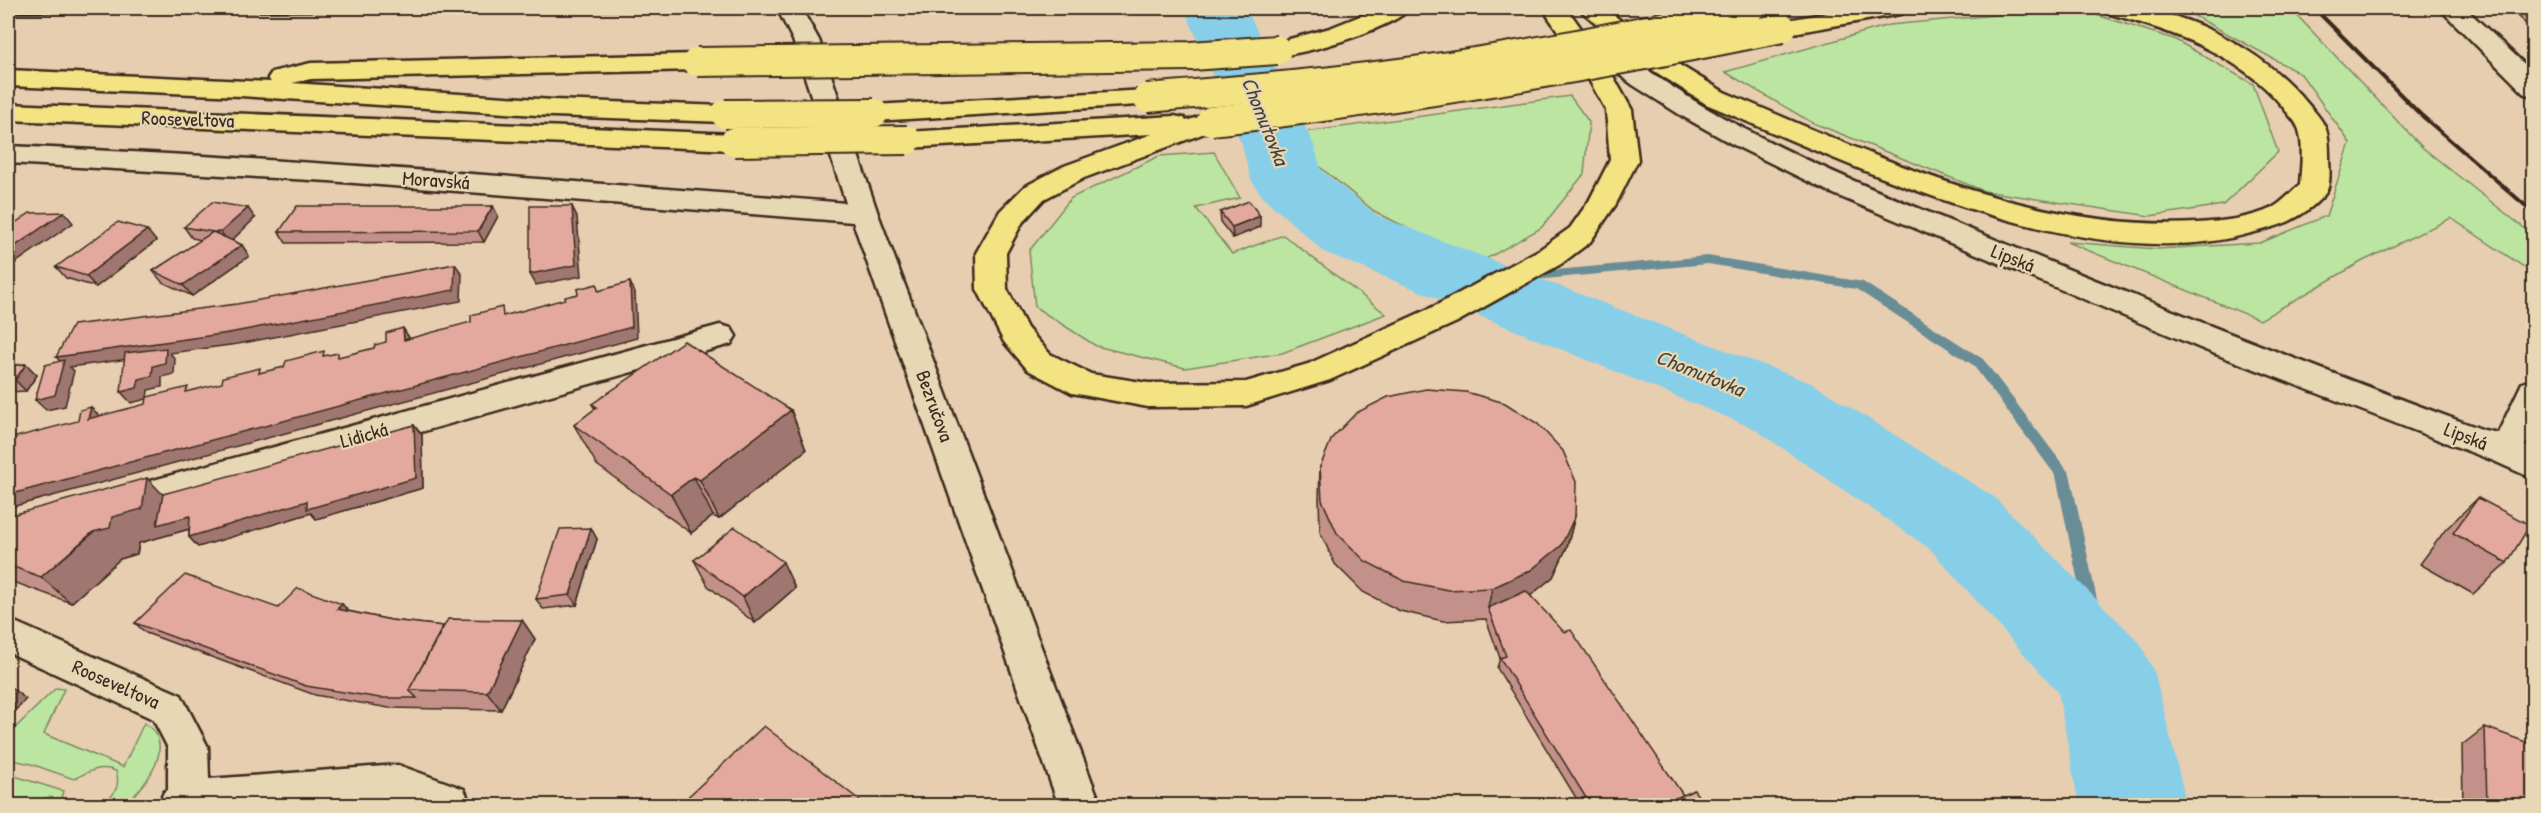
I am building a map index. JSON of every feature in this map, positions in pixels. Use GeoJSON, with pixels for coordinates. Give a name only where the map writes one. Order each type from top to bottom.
{"type":"FeatureCollection","features":[{"type":"Feature","properties":{"kind":"main road"},"geometry":{"type":"LineString","coordinates":[[241,88],[311,71],[697,62],[1191,56],[1277,50],[1316,42],[1358,28],[1398,8]]}},
{"type":"Feature","properties":{"kind":"main road","name":"Lipská"},"geometry":{"type":"LineString","coordinates":[[1590,8],[1657,62],[1715,98]]}},
{"type":"Feature","properties":{"kind":"main road"},"geometry":{"type":"LineString","coordinates":[[8,78],[241,88],[530,107],[725,114],[874,114],[1147,98],[1322,82],[1497,58],[1690,22],[1750,8]]}},
{"type":"Feature","properties":{"kind":"main road"},"geometry":{"type":"LineString","coordinates":[[1782,28],[1844,8]]}},
{"type":"Feature","properties":{"kind":"main road"},"geometry":{"type":"LineString","coordinates":[[1555,11],[1592,62],[1619,110],[1624,160],[1602,204],[1580,235],[1550,257],[1446,314],[1319,372],[1246,394],[1138,393],[1084,385],[1039,362],[1015,334],[992,289],[991,253],[1010,219],[1035,193],[1074,172],[1211,121],[1316,110],[1488,85],[1687,49],[1782,28],[1895,8]]}},
{"type":"Feature","properties":{"kind":"main road"},"geometry":{"type":"LineString","coordinates":[[1715,98],[1853,156],[1977,202],[2071,225],[2154,235],[2225,231],[2282,215],[2314,188],[2316,158],[2311,127],[2291,97],[2263,70],[2218,44],[2172,23],[2116,8]]}},
{"type":"Feature","properties":{"kind":"main road","name":"Rooseveltova"},"geometry":{"type":"LineString","coordinates":[[8,112],[368,126],[539,136],[734,142],[907,140],[1052,133],[1211,121]]}},
{"type":"Feature","properties":{"kind":"street","name":"Bezručova"},"geometry":{"type":"LineString","coordinates":[[789,8],[806,40],[864,214],[1080,806]]}},
{"type":"Feature","properties":{"kind":"street"},"geometry":{"type":"LineString","coordinates":[[2451,8],[2534,88]]}},
{"type":"Feature","properties":{"kind":"street","name":"Lipská"},"geometry":{"type":"LineString","coordinates":[[1555,11],[1627,69],[1677,103],[1761,149],[1839,185],[2247,354],[2520,459]]}},
{"type":"Feature","properties":{"kind":"street","name":"Lipská"},"geometry":{"type":"LineString","coordinates":[[1715,98],[1857,171],[2034,247],[2243,330],[2520,459]]}},
{"type":"Feature","properties":{"kind":"street","name":"Moravská"},"geometry":{"type":"LineString","coordinates":[[8,155],[135,159],[307,170],[864,214]]}},
{"type":"Feature","properties":{"kind":"street","name":"Lidická"},"geometry":{"type":"LineString","coordinates":[[88,512],[720,336]]}},
{"type":"Feature","properties":{"kind":"street"},"geometry":{"type":"LineString","coordinates":[[2520,459],[2534,391]]}},
{"type":"Feature","properties":{"kind":"street","name":"Rooseveltova"},"geometry":{"type":"LineString","coordinates":[[8,635],[167,707],[188,747],[184,803]]}},
{"type":"Feature","properties":{"kind":"street"},"geometry":{"type":"LineString","coordinates":[[184,803],[398,784],[449,803],[450,806]]}},
{"type":"Feature","properties":{"kind":"green space"},"geometry":{"type":"Polygon","coordinates":[[[2168,8],[2290,8],[2423,148],[2533,235],[2533,273],[2451,218],[2361,262],[2260,320],[2067,242],[2157,249],[2260,243],[2326,216],[2350,143],[2301,74],[2193,15],[2168,8]]]}},
{"type":"Feature","properties":{"kind":"green space"},"geometry":{"type":"Polygon","coordinates":[[[2087,12],[2174,39],[2253,84],[2278,152],[2223,205],[2150,216],[1984,191],[1811,122],[1725,72],[1889,25],[2007,14],[2087,12]]]}},
{"type":"Feature","properties":{"kind":"green space"},"geometry":{"type":"Polygon","coordinates":[[[1570,96],[1589,122],[1584,174],[1541,228],[1477,264],[1374,211],[1315,163],[1297,133],[1570,96]]]}},
{"type":"Feature","properties":{"kind":"green space"},"geometry":{"type":"Polygon","coordinates":[[[1214,152],[1240,198],[1196,208],[1232,254],[1283,235],[1386,314],[1282,353],[1185,368],[1096,346],[1035,307],[1029,251],[1071,198],[1159,156],[1214,152]]]}},
{"type":"Feature","properties":{"kind":"green space"},"geometry":{"type":"Polygon","coordinates":[[[56,688],[64,689],[44,734],[123,767],[144,723],[155,732],[159,742],[156,762],[145,782],[124,805],[104,805],[114,794],[117,786],[116,771],[100,769],[74,779],[31,764],[8,759],[8,742],[14,729],[56,688]]]}},
{"type":"Feature","properties":{"kind":"green space"},"geometry":{"type":"Polygon","coordinates":[[[8,774],[63,791],[59,805],[54,805],[51,797],[8,805],[8,774]]]}},
{"type":"Feature","properties":{"kind":"building"},"geometry":{"type":"Polygon","coordinates":[[[1249,201],[1260,216],[1232,227],[1220,212],[1249,201]]]}},
{"type":"Feature","properties":{"kind":"building"},"geometry":{"type":"Polygon","coordinates":[[[212,202],[248,208],[221,232],[184,227],[212,202]]]}},
{"type":"Feature","properties":{"kind":"building"},"geometry":{"type":"Polygon","coordinates":[[[297,206],[493,206],[478,231],[279,232],[297,206]]]}},
{"type":"Feature","properties":{"kind":"building"},"geometry":{"type":"Polygon","coordinates":[[[530,206],[572,206],[576,265],[530,274],[530,206]]]}},
{"type":"Feature","properties":{"kind":"building"},"geometry":{"type":"Polygon","coordinates":[[[64,212],[8,251],[8,228],[30,213],[64,212]]]}},
{"type":"Feature","properties":{"kind":"building"},"geometry":{"type":"Polygon","coordinates":[[[118,222],[147,230],[86,276],[56,267],[118,222]]]}},
{"type":"Feature","properties":{"kind":"building"},"geometry":{"type":"Polygon","coordinates":[[[213,232],[242,245],[183,285],[153,271],[213,232]]]}},
{"type":"Feature","properties":{"kind":"building"},"geometry":{"type":"Polygon","coordinates":[[[455,264],[454,290],[229,333],[56,357],[73,325],[237,304],[455,264]]]}},
{"type":"Feature","properties":{"kind":"building"},"geometry":{"type":"Polygon","coordinates":[[[630,282],[632,327],[8,495],[8,439],[78,421],[80,410],[91,407],[88,419],[146,404],[147,397],[188,387],[186,392],[222,383],[223,377],[260,368],[259,373],[284,367],[286,361],[324,351],[323,356],[338,353],[338,357],[374,348],[375,345],[386,342],[386,333],[403,328],[404,340],[471,322],[471,315],[502,307],[503,316],[565,299],[565,297],[578,294],[577,289],[597,284],[598,291],[630,282]]]}},
{"type":"Feature","properties":{"kind":"building"},"geometry":{"type":"Polygon","coordinates":[[[684,341],[791,410],[700,480],[694,477],[671,494],[574,425],[597,407],[592,404],[684,341]]]}},
{"type":"Feature","properties":{"kind":"building"},"geometry":{"type":"Polygon","coordinates":[[[166,348],[165,363],[153,366],[152,376],[139,379],[137,388],[121,392],[125,353],[166,348]]]}},
{"type":"Feature","properties":{"kind":"building"},"geometry":{"type":"Polygon","coordinates":[[[64,360],[55,395],[35,400],[45,365],[64,360]]]}},
{"type":"Feature","properties":{"kind":"building"},"geometry":{"type":"Polygon","coordinates":[[[26,364],[15,380],[8,381],[8,366],[26,364]]]}},
{"type":"Feature","properties":{"kind":"building"},"geometry":{"type":"Polygon","coordinates":[[[1426,389],[1466,392],[1505,403],[1538,424],[1563,451],[1576,482],[1575,516],[1561,546],[1531,570],[1492,588],[1448,590],[1404,581],[1365,561],[1337,533],[1322,500],[1320,467],[1332,438],[1356,413],[1388,397],[1426,389]]]}},
{"type":"Feature","properties":{"kind":"building"},"geometry":{"type":"Polygon","coordinates":[[[414,425],[416,478],[307,509],[307,501],[189,537],[190,516],[157,525],[163,494],[414,425]]]}},
{"type":"Feature","properties":{"kind":"building"},"geometry":{"type":"Polygon","coordinates":[[[147,478],[142,509],[112,517],[110,528],[93,532],[41,577],[8,565],[8,516],[147,478]]]}},
{"type":"Feature","properties":{"kind":"building"},"geometry":{"type":"Polygon","coordinates":[[[2478,498],[2530,525],[2507,563],[2453,533],[2478,498]]]}},
{"type":"Feature","properties":{"kind":"building"},"geometry":{"type":"Polygon","coordinates":[[[735,527],[783,562],[743,597],[694,560],[735,527]]]}},
{"type":"Feature","properties":{"kind":"building"},"geometry":{"type":"Polygon","coordinates":[[[591,528],[570,595],[536,599],[560,529],[591,528]]]}},
{"type":"Feature","properties":{"kind":"building"},"geometry":{"type":"Polygon","coordinates":[[[185,575],[278,608],[298,588],[342,604],[337,609],[391,620],[443,626],[409,690],[417,698],[380,698],[306,686],[135,623],[185,575]]]}},
{"type":"Feature","properties":{"kind":"building"},"geometry":{"type":"Polygon","coordinates":[[[1526,591],[1564,632],[1571,630],[1683,795],[1660,806],[1591,806],[1500,658],[1506,656],[1488,608],[1526,591]]]}},
{"type":"Feature","properties":{"kind":"building"},"geometry":{"type":"Polygon","coordinates":[[[448,619],[522,620],[487,692],[409,690],[448,619]]]}},
{"type":"Feature","properties":{"kind":"building"},"geometry":{"type":"Polygon","coordinates":[[[764,726],[867,806],[678,806],[764,726]]]}},
{"type":"Feature","properties":{"kind":"building"},"geometry":{"type":"Polygon","coordinates":[[[2485,727],[2534,745],[2534,806],[2487,806],[2485,727]]]}},
{"type":"Feature","properties":{"kind":"building"},"geometry":{"type":"Polygon","coordinates":[[[1694,790],[1705,806],[1660,806],[1694,790]]]}},
{"type":"Feature","properties":{"kind":"waterway","name":"Chomutovka"},"geometry":{"type":"LineString","coordinates":[[1215,8],[1278,145],[1288,180],[1351,234],[1783,406],[1962,523],[2105,674],[2133,806]]}},
{"type":"Feature","properties":{"kind":"waterway"},"geometry":{"type":"LineString","coordinates":[[1523,277],[1708,260],[1859,285],[1978,362],[2063,474],[2105,674]]}},
{"type":"Feature","properties":{"kind":"waterway"},"geometry":{"type":"LineString","coordinates":[[1471,282],[1498,280]]}},
{"type":"Feature","properties":{"kind":"railway"},"geometry":{"type":"LineString","coordinates":[[8,12],[957,8]]}},
{"type":"Feature","properties":{"kind":"railway"},"geometry":{"type":"LineString","coordinates":[[2314,8],[2420,114],[2534,213]]}}]}
